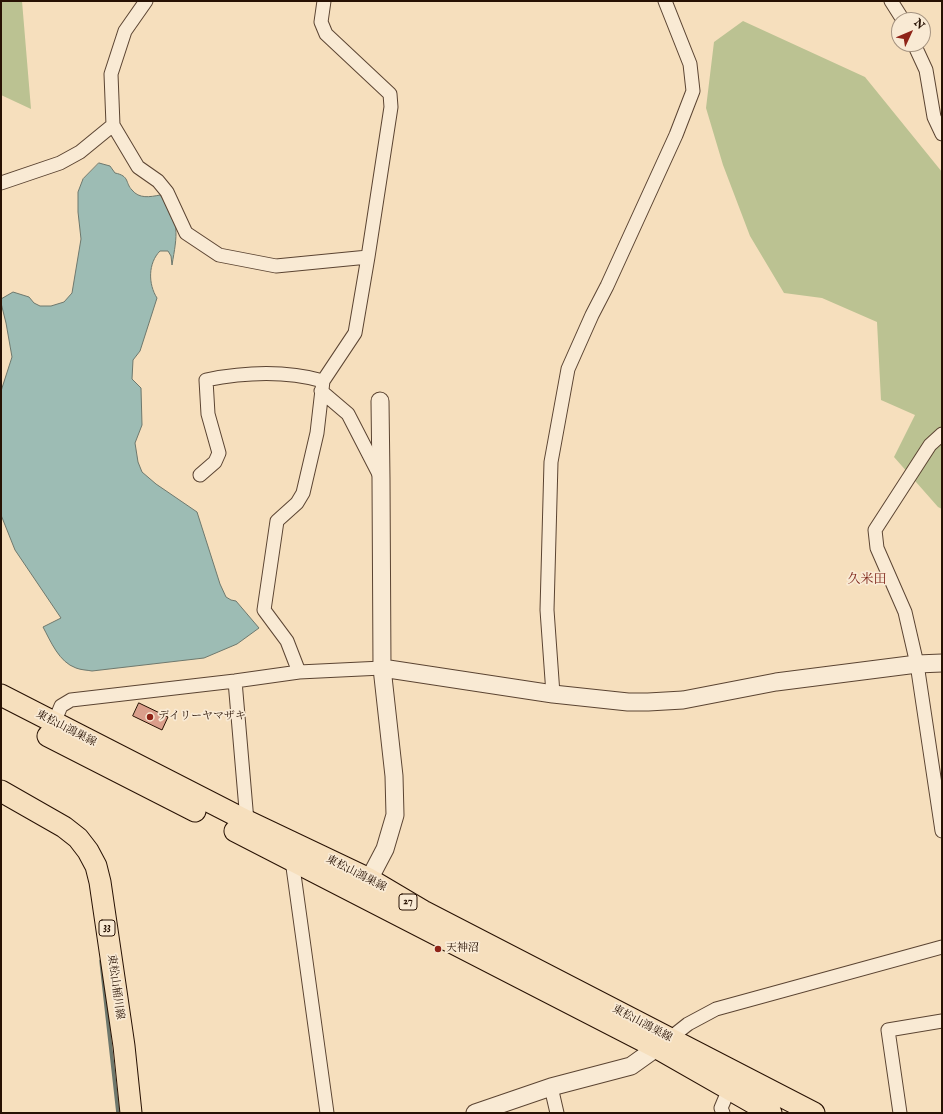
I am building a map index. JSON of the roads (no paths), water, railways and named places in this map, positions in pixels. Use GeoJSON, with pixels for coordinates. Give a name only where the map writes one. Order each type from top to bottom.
{"type":"FeatureCollection","features":[{"type":"Feature","properties":{"kind":"main road","name":"東松山鴻巣線"},"geometry":{"type":"LineString","coordinates":[[1,695],[247,821],[365,888]]}},
{"type":"Feature","properties":{"kind":"main road","name":"東松山鴻巣線"},"geometry":{"type":"LineString","coordinates":[[1,711],[292,860],[423,911],[663,1043],[814,1113]]}},
{"type":"Feature","properties":{"kind":"main road","name":"東松山桶川線"},"geometry":{"type":"LineString","coordinates":[[1,791],[64,827],[78,838],[88,851],[96,866],[100,882],[124,1046],[131,1113]]}},
{"type":"Feature","properties":{"kind":"main road","name":"東松山鴻巣線"},"geometry":{"type":"LineString","coordinates":[[663,1043],[729,1089],[771,1113]]}},
{"type":"Feature","properties":{"kind":"street"},"geometry":{"type":"LineString","coordinates":[[146,1],[125,31],[111,74],[113,124],[138,167],[158,181],[167,192],[186,233],[219,254],[276,266],[368,257]]}},
{"type":"Feature","properties":{"kind":"street"},"geometry":{"type":"LineString","coordinates":[[299,672],[287,641],[264,610],[277,521],[297,503],[303,493],[317,433],[322,386],[355,333],[391,107],[390,94],[326,34],[321,22],[324,1]]}},
{"type":"Feature","properties":{"kind":"street"},"geometry":{"type":"LineString","coordinates":[[552,694],[547,610],[551,462],[568,369],[676,135],[693,91],[690,64],[665,1]]}},
{"type":"Feature","properties":{"kind":"street"},"geometry":{"type":"LineString","coordinates":[[891,1],[899,12]]}},
{"type":"Feature","properties":{"kind":"street"},"geometry":{"type":"LineString","coordinates":[[918,52],[926,70],[934,117],[942,134]]}},
{"type":"Feature","properties":{"kind":"street"},"geometry":{"type":"LineString","coordinates":[[1,183],[60,163],[80,152],[113,124]]}},
{"type":"Feature","properties":{"kind":"street"},"geometry":{"type":"LineString","coordinates":[[200,475],[215,462],[219,453],[208,414],[206,380],[224,376],[275,372],[306,376],[322,386],[348,414],[381,480]]}},
{"type":"Feature","properties":{"kind":"street"},"geometry":{"type":"LineString","coordinates":[[365,888],[385,849],[395,815],[394,776],[382,668],[380,401]]}},
{"type":"Feature","properties":{"kind":"street"},"geometry":{"type":"LineString","coordinates":[[942,434],[930,445],[875,530],[877,548],[905,612],[917,664],[942,831]]}},
{"type":"Feature","properties":{"kind":"street"},"geometry":{"type":"LineString","coordinates":[[54,722],[62,706],[71,700],[299,672],[382,668],[552,694],[628,702],[683,700],[776,682],[917,664],[942,663]]}},
{"type":"Feature","properties":{"kind":"street"},"geometry":{"type":"LineString","coordinates":[[235,681],[247,821]]}},
{"type":"Feature","properties":{"kind":"street"},"geometry":{"type":"LineString","coordinates":[[292,860],[327,1113]]}},
{"type":"Feature","properties":{"kind":"street"},"geometry":{"type":"LineString","coordinates":[[475,1113],[551,1087],[631,1066],[688,1024],[716,1009],[942,946]]}},
{"type":"Feature","properties":{"kind":"street"},"geometry":{"type":"LineString","coordinates":[[900,1113],[888,1030],[942,1021]]}},
{"type":"Feature","properties":{"kind":"street"},"geometry":{"type":"LineString","coordinates":[[551,1087],[557,1113]]}},
{"type":"Feature","properties":{"kind":"street"},"geometry":{"type":"LineString","coordinates":[[723,1113],[721,1108],[729,1089]]}},
{"type":"Feature","properties":{"kind":"water"},"geometry":{"type":"Polygon","coordinates":[[[99,163],[110,166],[115,173],[123,176],[130,187],[138,195],[149,197],[160,195],[167,204],[176,228],[172,265],[171,256],[168,251],[160,251],[151,267],[152,286],[157,298],[140,351],[133,360],[132,379],[141,388],[142,425],[135,443],[138,462],[142,472],[156,484],[197,512],[220,584],[226,597],[236,601],[259,628],[237,644],[204,658],[92,671],[78,669],[70,665],[60,656],[52,645],[43,627],[61,618],[15,550],[1,515],[1,391],[12,357],[1,299],[13,292],[29,297],[34,303],[40,306],[51,306],[64,302],[72,293],[81,239],[78,212],[78,192],[83,179],[99,163]]]}},
{"type":"Feature","properties":{"kind":"waterway"},"geometry":{"type":"LineString","coordinates":[[101,961],[118,1113]]}},
{"type":"Feature","properties":{"kind":"place","name":"デイリーヤマザキ"},"geometry":{"type":"Point","coordinates":[150,717]}},
{"type":"Feature","properties":{"kind":"place","name":"天神沼"},"geometry":{"type":"Point","coordinates":[438,949]}},
{"type":"Feature","properties":{"kind":"district","name":"久米田"},"geometry":{"type":"Point","coordinates":[867,580]}}]}
